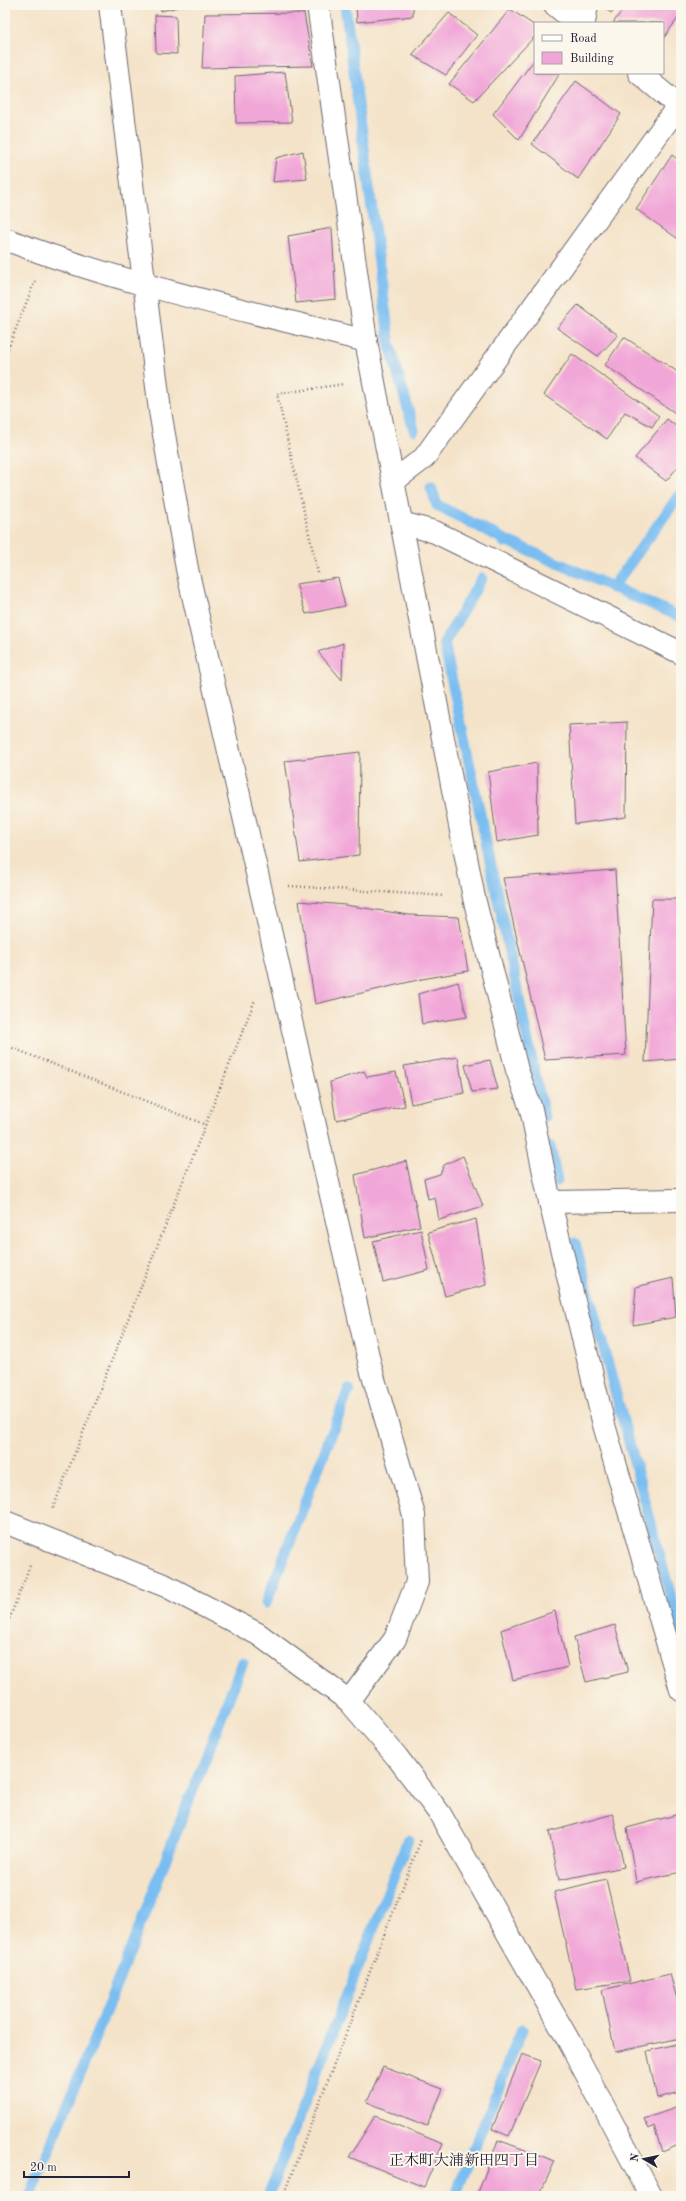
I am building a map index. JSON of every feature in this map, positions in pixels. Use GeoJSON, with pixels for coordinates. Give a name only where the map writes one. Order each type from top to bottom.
{"type":"FeatureCollection","features":[{"type":"Feature","properties":{"kind":"street"},"geometry":{"type":"LineString","coordinates":[[110,5],[143,283],[160,411],[187,568],[261,884],[371,1369],[414,1515],[417,1582],[394,1640],[349,1701]]}},
{"type":"Feature","properties":{"kind":"street"},"geometry":{"type":"LineString","coordinates":[[318,5],[366,341],[395,480],[474,898],[517,1070],[531,1109],[550,1202],[604,1425],[681,1690]]}},
{"type":"Feature","properties":{"kind":"street"},"geometry":{"type":"LineString","coordinates":[[555,5],[576,22]]}},
{"type":"Feature","properties":{"kind":"street"},"geometry":{"type":"LineString","coordinates":[[584,22],[588,5]]}},
{"type":"Feature","properties":{"kind":"street"},"geometry":{"type":"LineString","coordinates":[[395,480],[424,458],[680,105],[639,74]]}},
{"type":"Feature","properties":{"kind":"street"},"geometry":{"type":"LineString","coordinates":[[5,239],[45,254],[143,283],[366,341]]}},
{"type":"Feature","properties":{"kind":"street"},"geometry":{"type":"LineString","coordinates":[[402,523],[435,532],[681,653]]}},
{"type":"Feature","properties":{"kind":"street"},"geometry":{"type":"LineString","coordinates":[[550,1202],[681,1200]]}},
{"type":"Feature","properties":{"kind":"street"},"geometry":{"type":"LineString","coordinates":[[5,1522],[166,1586],[258,1634],[349,1701],[397,1757],[440,1814],[566,2036],[644,2193]]}},
{"type":"Feature","properties":{"kind":"path"},"geometry":{"type":"LineString","coordinates":[[5,356],[45,254]]}},
{"type":"Feature","properties":{"kind":"path"},"geometry":{"type":"LineString","coordinates":[[318,573],[277,394],[374,380]]}},
{"type":"Feature","properties":{"kind":"path"},"geometry":{"type":"LineString","coordinates":[[261,884],[474,898]]}},
{"type":"Feature","properties":{"kind":"path"},"geometry":{"type":"LineString","coordinates":[[5,1630],[262,982],[279,966]]}},
{"type":"Feature","properties":{"kind":"path"},"geometry":{"type":"LineString","coordinates":[[5,1045],[206,1125]]}},
{"type":"Feature","properties":{"kind":"path"},"geometry":{"type":"LineString","coordinates":[[283,2196],[422,1838],[440,1814]]}},
{"type":"Feature","properties":{"kind":"building"},"geometry":{"type":"Polygon","coordinates":[[[161,5],[183,5],[183,6],[161,11],[161,5]]]}},
{"type":"Feature","properties":{"kind":"building"},"geometry":{"type":"Polygon","coordinates":[[[229,5],[250,5],[250,6],[229,7],[229,5]]]}},
{"type":"Feature","properties":{"kind":"building"},"geometry":{"type":"Polygon","coordinates":[[[356,5],[413,5],[413,16],[357,22],[356,5]]]}},
{"type":"Feature","properties":{"kind":"building"},"geometry":{"type":"Polygon","coordinates":[[[601,5],[618,5],[611,13],[601,5]]]}},
{"type":"Feature","properties":{"kind":"building"},"geometry":{"type":"Polygon","coordinates":[[[626,5],[681,5],[681,14],[664,38],[664,22],[614,22],[626,5]]]}},
{"type":"Feature","properties":{"kind":"building"},"geometry":{"type":"Polygon","coordinates":[[[510,9],[534,25],[534,37],[474,101],[449,84],[510,9]]]}},
{"type":"Feature","properties":{"kind":"building"},"geometry":{"type":"Polygon","coordinates":[[[304,13],[313,66],[202,68],[205,14],[304,13]]]}},
{"type":"Feature","properties":{"kind":"building"},"geometry":{"type":"Polygon","coordinates":[[[449,13],[477,35],[446,75],[412,55],[449,13]]]}},
{"type":"Feature","properties":{"kind":"building"},"geometry":{"type":"Polygon","coordinates":[[[155,15],[176,16],[177,54],[156,53],[155,15]]]}},
{"type":"Feature","properties":{"kind":"building"},"geometry":{"type":"Polygon","coordinates":[[[534,60],[534,74],[559,74],[519,140],[493,114],[534,60]]]}},
{"type":"Feature","properties":{"kind":"building"},"geometry":{"type":"Polygon","coordinates":[[[285,72],[292,122],[236,123],[235,76],[285,72]]]}},
{"type":"Feature","properties":{"kind":"building"},"geometry":{"type":"Polygon","coordinates":[[[576,81],[621,114],[578,179],[532,144],[576,81]]]}},
{"type":"Feature","properties":{"kind":"building"},"geometry":{"type":"Polygon","coordinates":[[[303,151],[307,179],[273,182],[276,158],[303,151]]]}},
{"type":"Feature","properties":{"kind":"building"},"geometry":{"type":"Polygon","coordinates":[[[672,155],[681,162],[681,241],[636,209],[672,155]]]}},
{"type":"Feature","properties":{"kind":"building"},"geometry":{"type":"Polygon","coordinates":[[[332,228],[336,299],[296,303],[288,236],[332,228]]]}},
{"type":"Feature","properties":{"kind":"building"},"geometry":{"type":"Polygon","coordinates":[[[578,305],[618,335],[598,356],[557,328],[578,305]]]}},
{"type":"Feature","properties":{"kind":"building"},"geometry":{"type":"Polygon","coordinates":[[[624,337],[681,374],[681,417],[605,365],[624,337]]]}},
{"type":"Feature","properties":{"kind":"building"},"geometry":{"type":"Polygon","coordinates":[[[572,354],[659,416],[652,427],[625,412],[607,439],[544,395],[572,354]]]}},
{"type":"Feature","properties":{"kind":"building"},"geometry":{"type":"Polygon","coordinates":[[[667,419],[681,430],[681,463],[666,481],[635,458],[667,419]]]}},
{"type":"Feature","properties":{"kind":"building"},"geometry":{"type":"Polygon","coordinates":[[[338,578],[345,606],[306,614],[296,584],[338,578]]]}},
{"type":"Feature","properties":{"kind":"building"},"geometry":{"type":"Polygon","coordinates":[[[343,643],[342,680],[318,652],[343,643]]]}},
{"type":"Feature","properties":{"kind":"building"},"geometry":{"type":"Polygon","coordinates":[[[627,722],[626,817],[575,824],[569,725],[627,722]]]}},
{"type":"Feature","properties":{"kind":"building"},"geometry":{"type":"Polygon","coordinates":[[[360,752],[359,855],[300,862],[285,761],[360,752]]]}},
{"type":"Feature","properties":{"kind":"building"},"geometry":{"type":"Polygon","coordinates":[[[537,763],[538,835],[497,842],[488,772],[537,763]]]}},
{"type":"Feature","properties":{"kind":"building"},"geometry":{"type":"Polygon","coordinates":[[[615,870],[626,1055],[545,1060],[503,878],[615,870]]]}},
{"type":"Feature","properties":{"kind":"building"},"geometry":{"type":"Polygon","coordinates":[[[652,899],[681,899],[681,1059],[645,1062],[652,899]]]}},
{"type":"Feature","properties":{"kind":"building"},"geometry":{"type":"Polygon","coordinates":[[[299,901],[345,905],[409,915],[459,917],[468,971],[422,979],[315,1004],[299,901]]]}},
{"type":"Feature","properties":{"kind":"building"},"geometry":{"type":"Polygon","coordinates":[[[458,982],[467,1017],[422,1024],[418,994],[458,982]]]}},
{"type":"Feature","properties":{"kind":"building"},"geometry":{"type":"Polygon","coordinates":[[[458,1057],[464,1093],[411,1104],[404,1066],[458,1057]]]}},
{"type":"Feature","properties":{"kind":"building"},"geometry":{"type":"Polygon","coordinates":[[[490,1060],[498,1089],[472,1092],[465,1065],[490,1060]]]}},
{"type":"Feature","properties":{"kind":"building"},"geometry":{"type":"Polygon","coordinates":[[[364,1071],[367,1077],[396,1072],[405,1106],[336,1120],[330,1082],[364,1071]]]}},
{"type":"Feature","properties":{"kind":"building"},"geometry":{"type":"Polygon","coordinates":[[[463,1156],[483,1206],[439,1220],[435,1197],[428,1199],[424,1179],[440,1174],[444,1165],[463,1156]]]}},
{"type":"Feature","properties":{"kind":"building"},"geometry":{"type":"Polygon","coordinates":[[[406,1161],[420,1226],[365,1238],[355,1175],[406,1161]]]}},
{"type":"Feature","properties":{"kind":"building"},"geometry":{"type":"Polygon","coordinates":[[[476,1219],[486,1285],[445,1296],[428,1232],[476,1219]]]}},
{"type":"Feature","properties":{"kind":"building"},"geometry":{"type":"Polygon","coordinates":[[[421,1230],[429,1270],[383,1282],[373,1241],[421,1230]]]}},
{"type":"Feature","properties":{"kind":"building"},"geometry":{"type":"Polygon","coordinates":[[[673,1278],[676,1317],[633,1325],[636,1287],[673,1278]]]}},
{"type":"Feature","properties":{"kind":"building"},"geometry":{"type":"Polygon","coordinates":[[[555,1611],[568,1667],[513,1680],[501,1630],[555,1611]]]}},
{"type":"Feature","properties":{"kind":"building"},"geometry":{"type":"Polygon","coordinates":[[[615,1625],[628,1672],[586,1682],[574,1637],[615,1625]]]}},
{"type":"Feature","properties":{"kind":"building"},"geometry":{"type":"Polygon","coordinates":[[[613,1814],[624,1867],[559,1880],[549,1832],[613,1814]]]}},
{"type":"Feature","properties":{"kind":"building"},"geometry":{"type":"Polygon","coordinates":[[[679,1814],[681,1826],[681,1872],[636,1882],[627,1828],[679,1814]]]}},
{"type":"Feature","properties":{"kind":"building"},"geometry":{"type":"Polygon","coordinates":[[[606,1879],[630,1981],[576,1989],[554,1892],[606,1879]]]}},
{"type":"Feature","properties":{"kind":"building"},"geometry":{"type":"Polygon","coordinates":[[[670,1974],[681,2013],[681,2038],[615,2052],[602,1990],[670,1974]]]}},
{"type":"Feature","properties":{"kind":"building"},"geometry":{"type":"Polygon","coordinates":[[[681,2043],[681,2092],[657,2098],[647,2051],[681,2043]]]}},
{"type":"Feature","properties":{"kind":"building"},"geometry":{"type":"Polygon","coordinates":[[[522,2054],[541,2061],[509,2136],[492,2129],[522,2054]]]}},
{"type":"Feature","properties":{"kind":"building"},"geometry":{"type":"Polygon","coordinates":[[[383,2067],[443,2089],[427,2126],[367,2102],[383,2067]]]}},
{"type":"Feature","properties":{"kind":"building"},"geometry":{"type":"Polygon","coordinates":[[[681,2106],[681,2144],[662,2152],[654,2126],[649,2129],[644,2119],[681,2106]]]}},
{"type":"Feature","properties":{"kind":"building"},"geometry":{"type":"Polygon","coordinates":[[[375,2116],[443,2144],[424,2187],[349,2157],[375,2116]]]}},
{"type":"Feature","properties":{"kind":"building"},"geometry":{"type":"Polygon","coordinates":[[[498,2140],[555,2161],[539,2196],[477,2195],[498,2140]]]}},
{"type":"Feature","properties":{"kind":"waterway"},"geometry":{"type":"LineString","coordinates":[[345,5],[390,346],[414,430]]}},
{"type":"Feature","properties":{"kind":"waterway"},"geometry":{"type":"LineString","coordinates":[[431,487],[437,505],[505,540],[504,542]]}},
{"type":"Feature","properties":{"kind":"waterway"},"geometry":{"type":"LineString","coordinates":[[612,588],[681,493]]}},
{"type":"Feature","properties":{"kind":"waterway"},"geometry":{"type":"LineString","coordinates":[[505,540],[681,617]]}},
{"type":"Feature","properties":{"kind":"waterway"},"geometry":{"type":"LineString","coordinates":[[482,578],[444,643],[544,1117]]}},
{"type":"Feature","properties":{"kind":"waterway"},"geometry":{"type":"LineString","coordinates":[[550,1146],[557,1181]]}},
{"type":"Feature","properties":{"kind":"waterway"},"geometry":{"type":"LineString","coordinates":[[575,1243],[681,1634]]}},
{"type":"Feature","properties":{"kind":"waterway"},"geometry":{"type":"LineString","coordinates":[[266,1603],[349,1389]]}},
{"type":"Feature","properties":{"kind":"waterway"},"geometry":{"type":"LineString","coordinates":[[30,2196],[122,1971],[243,1662]]}},
{"type":"Feature","properties":{"kind":"waterway"},"geometry":{"type":"LineString","coordinates":[[268,2196],[408,1840]]}},
{"type":"Feature","properties":{"kind":"waterway"},"geometry":{"type":"LineString","coordinates":[[455,2196],[522,2029]]}},
{"type":"Feature","properties":{"kind":"district","name":"正木町大浦新田四丁目"},"geometry":{"type":"Point","coordinates":[464,2160]}}]}
